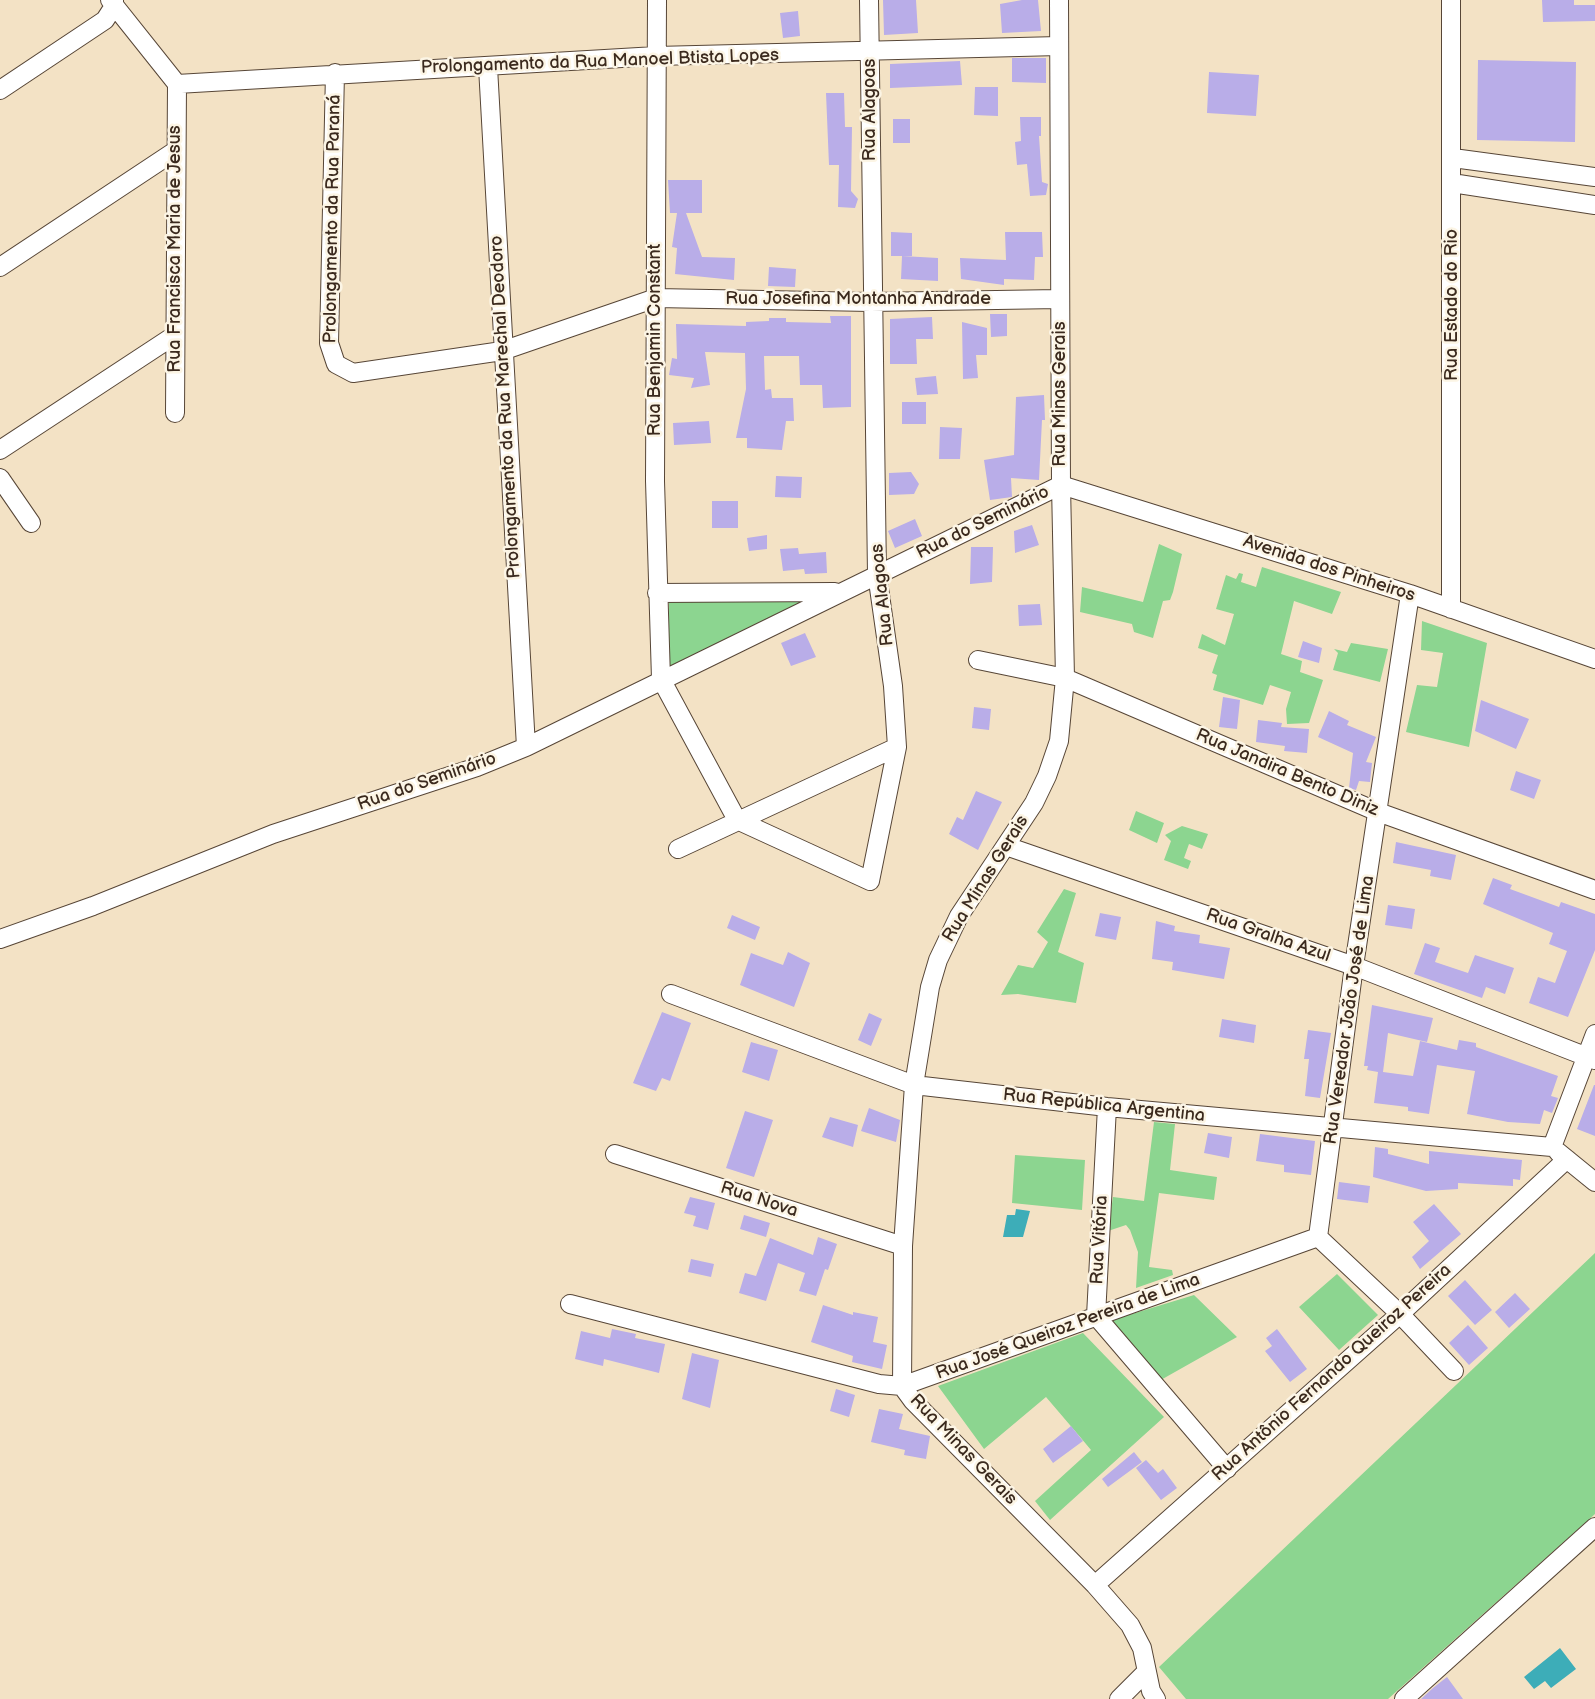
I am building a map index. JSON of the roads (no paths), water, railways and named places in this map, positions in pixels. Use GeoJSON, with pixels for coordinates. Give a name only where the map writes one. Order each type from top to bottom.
{"type":"FeatureCollection","features":[{"type":"Feature","properties":{"kind":"street","name":"Rua Benjamin Constant"},"geometry":{"type":"LineString","coordinates":[[657,0],[657,592],[661,679]]}},
{"type":"Feature","properties":{"kind":"street","name":"Rua Alagoas"},"geometry":{"type":"LineString","coordinates":[[736,820],[870,881],[897,747],[893,686],[877,574],[871,302],[869,0]]}},
{"type":"Feature","properties":{"kind":"street","name":"Rua Minas Gerais"},"geometry":{"type":"LineString","coordinates":[[1059,0],[1059,299],[1065,678],[1059,741],[1047,776],[1034,803],[959,916],[938,960],[928,998],[914,1085],[903,1246],[902,1386],[913,1401],[1095,1585],[1130,1625],[1142,1648],[1146,1672],[1156,1699]]}},
{"type":"Feature","properties":{"kind":"street","name":"Rua Estado do Rio"},"geometry":{"type":"LineString","coordinates":[[1451,0],[1453,158],[1451,609]]}},
{"type":"Feature","properties":{"kind":"street"},"geometry":{"type":"LineString","coordinates":[[0,90],[105,20],[113,2],[177,84]]}},
{"type":"Feature","properties":{"kind":"street","name":"Prolongamento da Rua Manoel Btista Lopes"},"geometry":{"type":"LineString","coordinates":[[177,84],[656,56],[1059,46]]}},
{"type":"Feature","properties":{"kind":"street","name":"Prolongamento da Rua Marechal Deodoro"},"geometry":{"type":"LineString","coordinates":[[488,67],[502,351],[526,747]]}},
{"type":"Feature","properties":{"kind":"street","name":"Prolongamento da Rua Paraná"},"geometry":{"type":"LineString","coordinates":[[335,73],[329,343],[336,364],[353,373],[502,351]]}},
{"type":"Feature","properties":{"kind":"street","name":"Rua Francisca Maria de Jesus"},"geometry":{"type":"LineString","coordinates":[[175,413],[177,84]]}},
{"type":"Feature","properties":{"kind":"street"},"geometry":{"type":"LineString","coordinates":[[0,267],[175,151]]}},
{"type":"Feature","properties":{"kind":"street"},"geometry":{"type":"LineString","coordinates":[[1453,158],[1595,177]]}},
{"type":"Feature","properties":{"kind":"street"},"geometry":{"type":"LineString","coordinates":[[1452,183],[1595,205]]}},
{"type":"Feature","properties":{"kind":"street"},"geometry":{"type":"LineString","coordinates":[[502,351],[656,298]]}},
{"type":"Feature","properties":{"kind":"street","name":"Rua Josefina Montanha Andrade"},"geometry":{"type":"LineString","coordinates":[[656,298],[871,302],[1059,299]]}},
{"type":"Feature","properties":{"kind":"street"},"geometry":{"type":"LineString","coordinates":[[0,450],[175,335]]}},
{"type":"Feature","properties":{"kind":"street"},"geometry":{"type":"LineString","coordinates":[[0,478],[32,523]]}},
{"type":"Feature","properties":{"kind":"street","name":"Avenida dos Pinheiros"},"geometry":{"type":"LineString","coordinates":[[1061,485],[1410,594],[1595,659]]}},
{"type":"Feature","properties":{"kind":"street","name":"Rua do Seminário"},"geometry":{"type":"LineString","coordinates":[[0,939],[103,903],[273,834],[477,767],[526,747],[1061,485]]}},
{"type":"Feature","properties":{"kind":"street","name":"Rua do Seminário"},"geometry":{"type":"LineString","coordinates":[[657,592],[840,592]]}},
{"type":"Feature","properties":{"kind":"street","name":"Rua Vereador João José de Lima"},"geometry":{"type":"LineString","coordinates":[[1318,1237],[1354,966],[1410,594]]}},
{"type":"Feature","properties":{"kind":"street","name":"Rua Jandira Bento Diniz"},"geometry":{"type":"LineString","coordinates":[[978,660],[1065,678],[1378,812],[1595,890]]}},
{"type":"Feature","properties":{"kind":"street"},"geometry":{"type":"LineString","coordinates":[[661,679],[736,820]]}},
{"type":"Feature","properties":{"kind":"street"},"geometry":{"type":"LineString","coordinates":[[678,849],[736,820],[897,747]]}},
{"type":"Feature","properties":{"kind":"street","name":"Rua Gralha Azul"},"geometry":{"type":"LineString","coordinates":[[1006,846],[1354,966],[1591,1058]]}},
{"type":"Feature","properties":{"kind":"street","name":"Rua República Argentina"},"geometry":{"type":"LineString","coordinates":[[671,994],[914,1085],[1107,1107],[1552,1147]]}},
{"type":"Feature","properties":{"kind":"street"},"geometry":{"type":"LineString","coordinates":[[1595,1034],[1591,1058],[1552,1147],[1595,1182]]}},
{"type":"Feature","properties":{"kind":"street","name":"Rua Vitória"},"geometry":{"type":"LineString","coordinates":[[1096,1316],[1107,1107]]}},
{"type":"Feature","properties":{"kind":"street","name":"Rua Nova"},"geometry":{"type":"LineString","coordinates":[[615,1154],[903,1246]]}},
{"type":"Feature","properties":{"kind":"street","name":"Rua Antônio Fernando Queiroz Pereira"},"geometry":{"type":"LineString","coordinates":[[1095,1585],[1400,1314],[1567,1159]]}},
{"type":"Feature","properties":{"kind":"street"},"geometry":{"type":"LineString","coordinates":[[1318,1237],[1400,1314],[1454,1371]]}},
{"type":"Feature","properties":{"kind":"street","name":"Rua José Queiroz Pereira de Lima"},"geometry":{"type":"LineString","coordinates":[[570,1304],[879,1383],[902,1386],[1318,1237]]}},
{"type":"Feature","properties":{"kind":"street"},"geometry":{"type":"LineString","coordinates":[[1096,1316],[1227,1469]]}},
{"type":"Feature","properties":{"kind":"street"},"geometry":{"type":"LineString","coordinates":[[1404,1699],[1595,1527]]}},
{"type":"Feature","properties":{"kind":"street"},"geometry":{"type":"LineString","coordinates":[[1119,1699],[1146,1672]]}},
{"type":"Feature","properties":{"kind":"water"},"geometry":{"type":"Polygon","coordinates":[[[1016,1209],[1030,1211],[1023,1237],[1003,1237],[1007,1215],[1015,1215],[1016,1209]]]}},
{"type":"Feature","properties":{"kind":"water"},"geometry":{"type":"Polygon","coordinates":[[[1560,1648],[1576,1669],[1551,1688],[1545,1681],[1534,1689],[1524,1677],[1560,1648]]]}}]}
